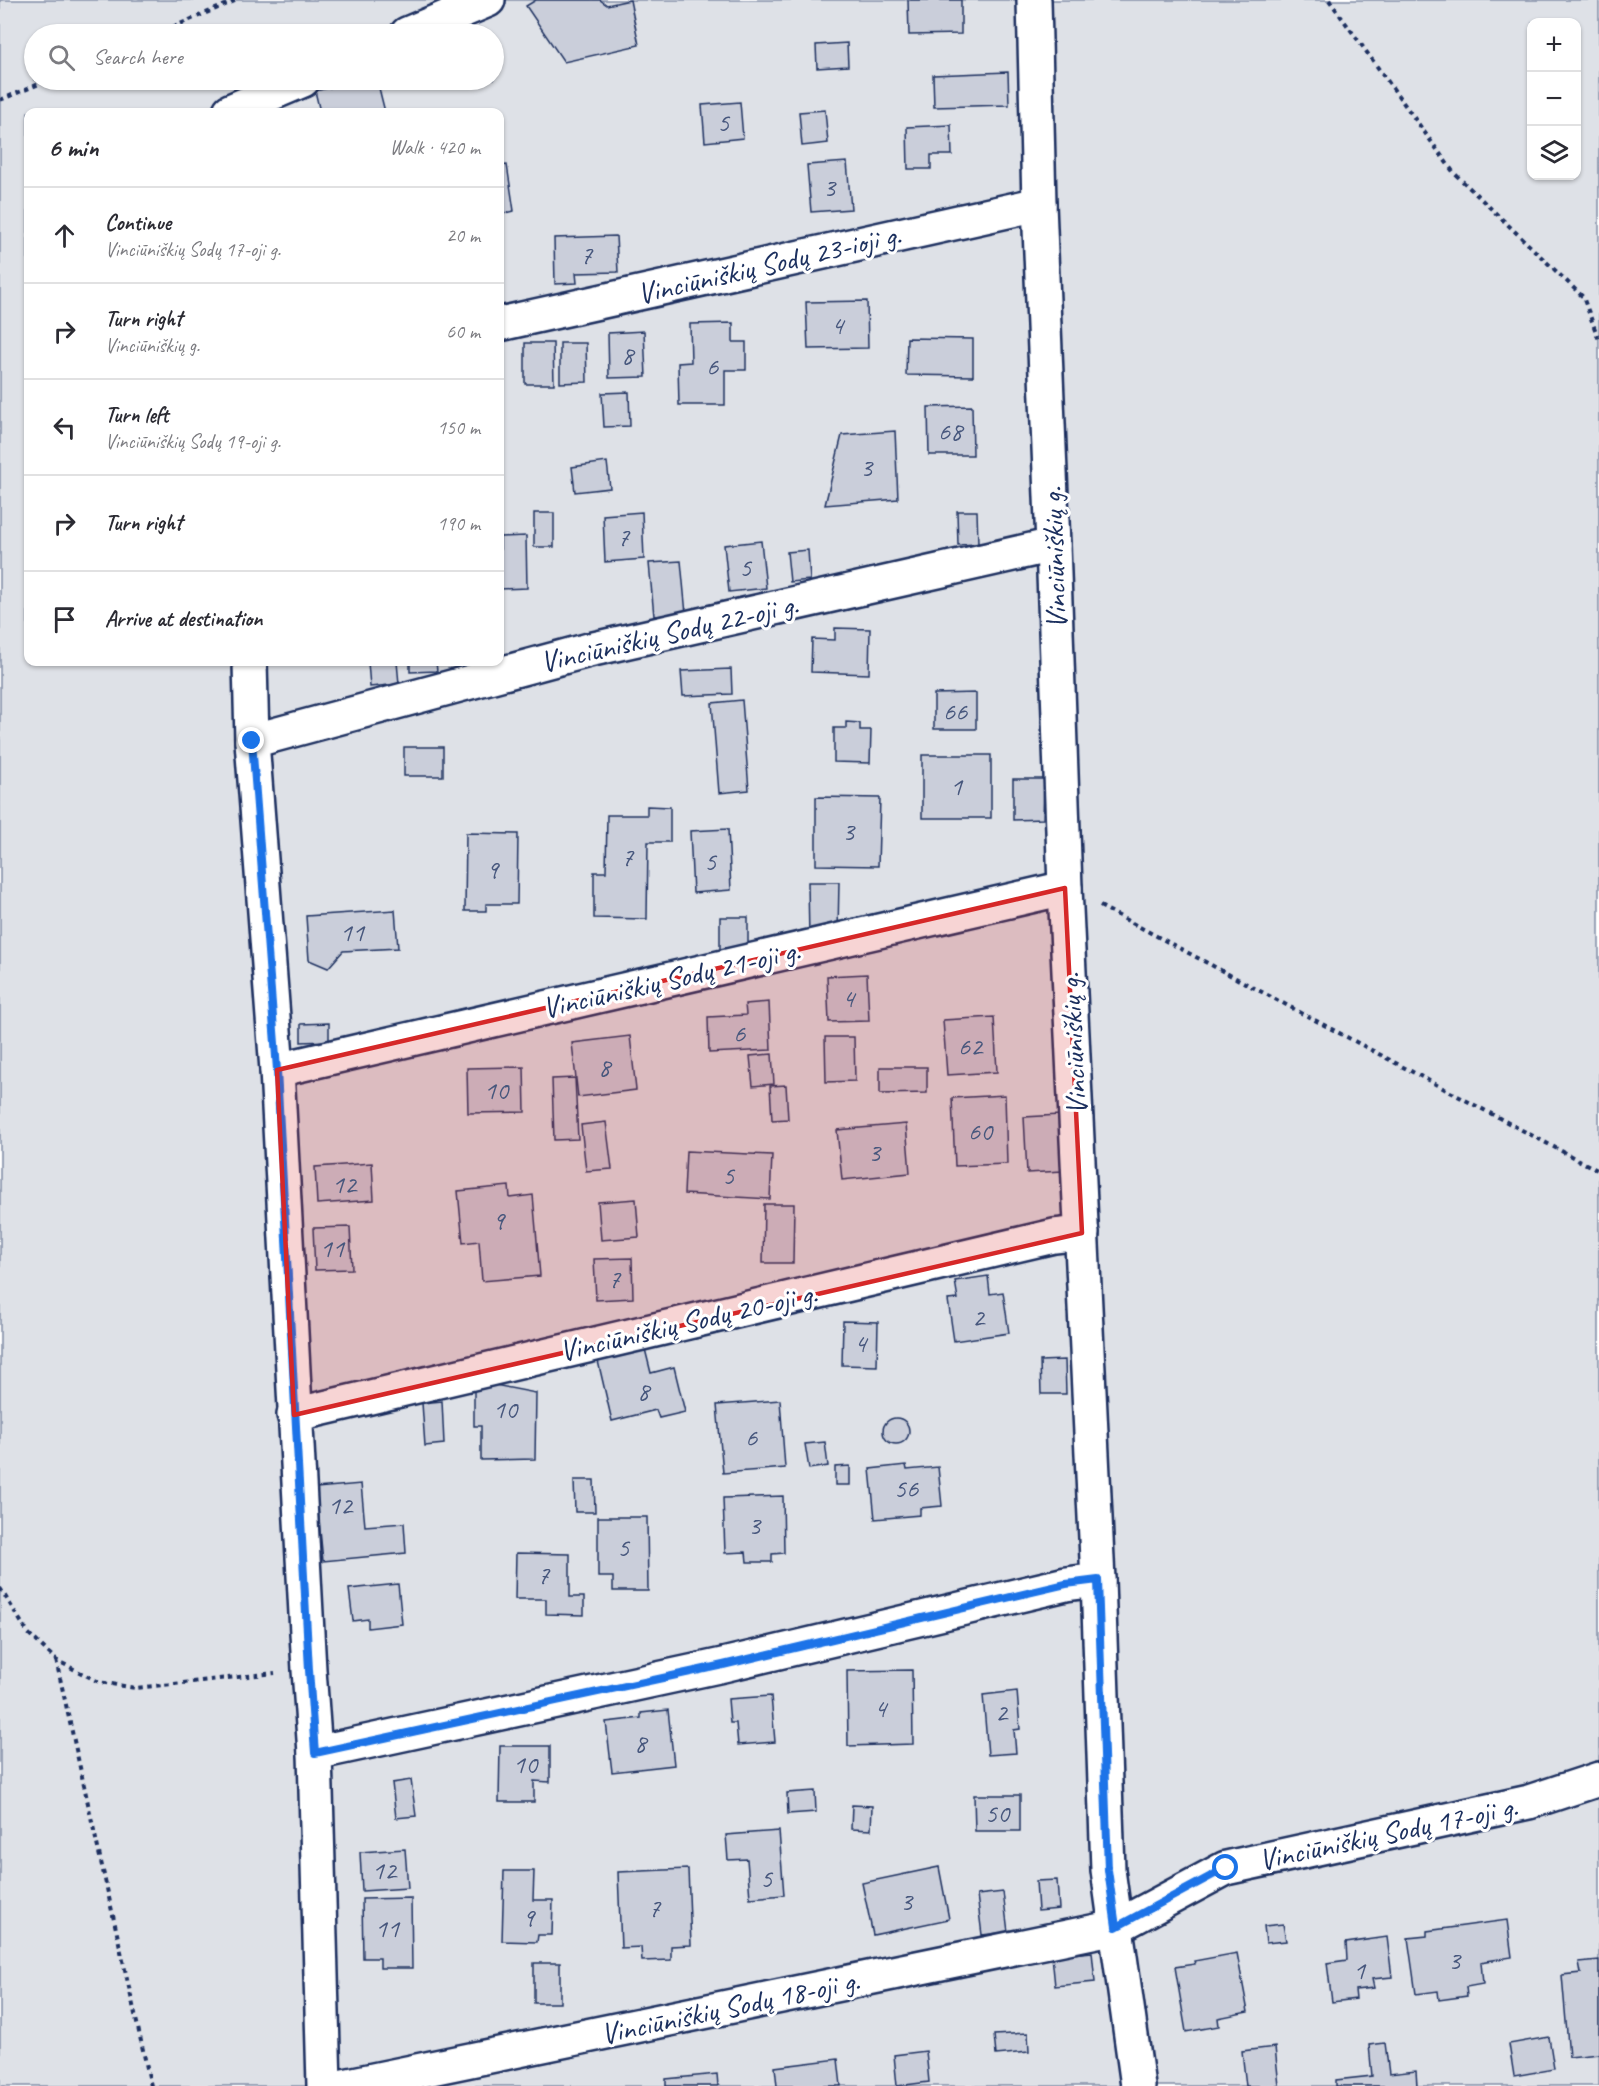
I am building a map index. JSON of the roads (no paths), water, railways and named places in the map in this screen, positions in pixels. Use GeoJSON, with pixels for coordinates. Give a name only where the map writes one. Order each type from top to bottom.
{"type":"FeatureCollection","features":[{"type":"Feature","properties":{"kind":"street"},"geometry":{"type":"LineString","coordinates":[[431,24],[488,0]]}},
{"type":"Feature","properties":{"kind":"street","name":"Vinciūniškių g."},"geometry":{"type":"LineString","coordinates":[[1034,0],[1039,204],[1065,888],[1098,1580],[1108,1870],[1138,2086]]}},
{"type":"Feature","properties":{"kind":"street"},"geometry":{"type":"LineString","coordinates":[[239,108],[280,90]]}},
{"type":"Feature","properties":{"kind":"street","name":"Vinciūniškių Sodų 23-ioji g."},"geometry":{"type":"LineString","coordinates":[[504,323],[1039,204]]}},
{"type":"Feature","properties":{"kind":"street","name":"Vinciūniškių Sodų 22-oji g."},"geometry":{"type":"LineString","coordinates":[[252,741],[589,650],[1053,545]]}},
{"type":"Feature","properties":{"kind":"street"},"geometry":{"type":"LineString","coordinates":[[250,666],[252,741],[277,1070],[294,1415],[315,1753],[324,2086]]}},
{"type":"Feature","properties":{"kind":"street","name":"Vinciūniškių Sodų 21-oji g."},"geometry":{"type":"LineString","coordinates":[[277,1070],[1065,888]]}},
{"type":"Feature","properties":{"kind":"street","name":"Vinciūniškių Sodų 20-oji g."},"geometry":{"type":"LineString","coordinates":[[294,1415],[1054,1236],[1082,1233]]}},
{"type":"Feature","properties":{"kind":"street"},"geometry":{"type":"LineString","coordinates":[[315,1753],[735,1662],[1066,1584],[1098,1580]]}},
{"type":"Feature","properties":{"kind":"street","name":"Vinciūniškių Sodų 17-oji g."},"geometry":{"type":"LineString","coordinates":[[1116,1927],[1226,1868],[1529,1802],[1599,1779]]}},
{"type":"Feature","properties":{"kind":"street","name":"Vinciūniškių Sodų 18-oji g."},"geometry":{"type":"LineString","coordinates":[[344,2086],[1116,1927]]}}]}
